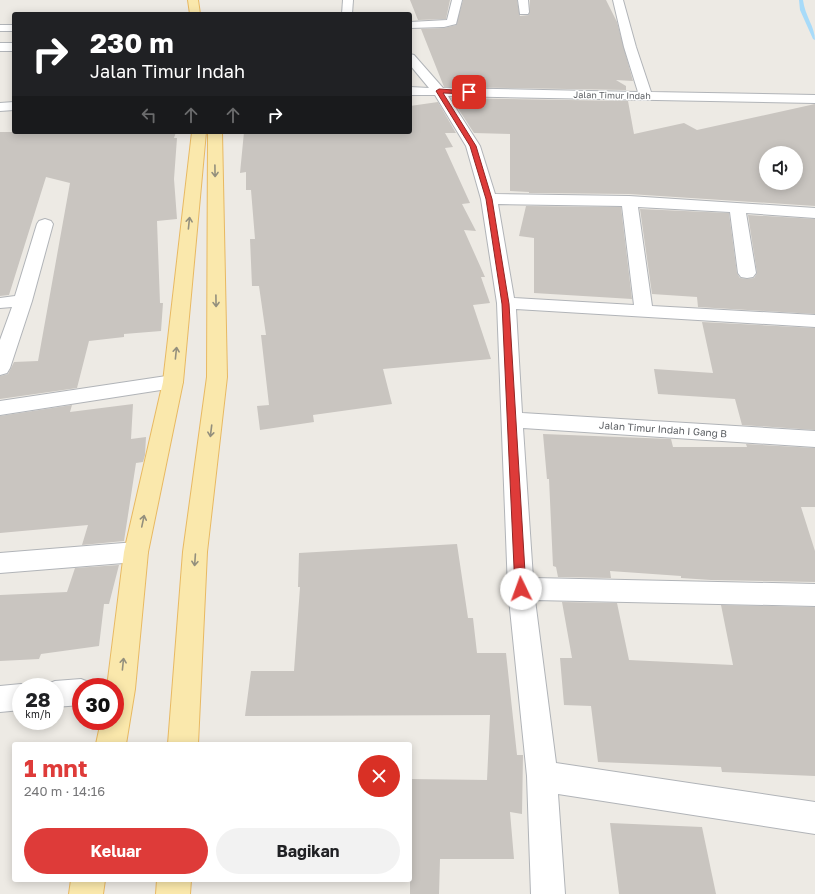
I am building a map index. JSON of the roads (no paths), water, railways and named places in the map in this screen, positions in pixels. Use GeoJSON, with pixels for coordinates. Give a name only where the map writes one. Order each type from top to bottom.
{"type":"FeatureCollection","features":[{"type":"Feature","properties":{"kind":"main road"},"geometry":{"type":"LineString","coordinates":[[193,0],[195,12]]}},
{"type":"Feature","properties":{"kind":"main road"},"geometry":{"type":"LineString","coordinates":[[203,138],[220,134]]}},
{"type":"Feature","properties":{"kind":"main road"},"geometry":{"type":"LineString","coordinates":[[119,678],[136,552],[172,382],[203,138]]}},
{"type":"Feature","properties":{"kind":"main road"},"geometry":{"type":"LineString","coordinates":[[183,742],[195,552],[217,377],[203,138]]}},
{"type":"Feature","properties":{"kind":"main road"},"geometry":{"type":"LineString","coordinates":[[111,742],[113,730]]}},
{"type":"Feature","properties":{"kind":"main road"},"geometry":{"type":"LineString","coordinates":[[86,894],[88,882]]}},
{"type":"Feature","properties":{"kind":"main road"},"geometry":{"type":"LineString","coordinates":[[173,894],[174,882]]}},
{"type":"Feature","properties":{"kind":"street"},"geometry":{"type":"LineString","coordinates":[[347,12],[348,0]]}},
{"type":"Feature","properties":{"kind":"street"},"geometry":{"type":"LineString","coordinates":[[412,25],[444,24],[452,22],[457,0]]}},
{"type":"Feature","properties":{"kind":"street"},"geometry":{"type":"LineString","coordinates":[[523,0],[524,12]]}},
{"type":"Feature","properties":{"kind":"street"},"geometry":{"type":"LineString","coordinates":[[618,0],[630,47],[646,95]]}},
{"type":"Feature","properties":{"kind":"street"},"geometry":{"type":"LineString","coordinates":[[0,28],[12,28]]}},
{"type":"Feature","properties":{"kind":"street"},"geometry":{"type":"LineString","coordinates":[[0,47],[12,47]]}},
{"type":"Feature","properties":{"kind":"street"},"geometry":{"type":"LineString","coordinates":[[412,60],[439,91],[473,146],[489,199],[506,304],[521,589],[542,776],[548,894]]}},
{"type":"Feature","properties":{"kind":"street","name":"Jalan Timur Indah"},"geometry":{"type":"LineString","coordinates":[[412,91],[810,99]]}},
{"type":"Feature","properties":{"kind":"street"},"geometry":{"type":"LineString","coordinates":[[0,107],[12,106]]}},
{"type":"Feature","properties":{"kind":"street"},"geometry":{"type":"LineString","coordinates":[[489,199],[546,199],[629,202],[815,214]]}},
{"type":"Feature","properties":{"kind":"street"},"geometry":{"type":"LineString","coordinates":[[629,202],[644,310]]}},
{"type":"Feature","properties":{"kind":"street"},"geometry":{"type":"LineString","coordinates":[[737,208],[747,273]]}},
{"type":"Feature","properties":{"kind":"street"},"geometry":{"type":"LineString","coordinates":[[0,368],[45,224]]}},
{"type":"Feature","properties":{"kind":"street"},"geometry":{"type":"LineString","coordinates":[[0,303],[22,301]]}},
{"type":"Feature","properties":{"kind":"street"},"geometry":{"type":"LineString","coordinates":[[506,304],[644,310],[815,321]]}},
{"type":"Feature","properties":{"kind":"street"},"geometry":{"type":"LineString","coordinates":[[0,408],[172,382]]}},
{"type":"Feature","properties":{"kind":"street","name":"Jalan Timur Indah I Gang B"},"geometry":{"type":"LineString","coordinates":[[512,420],[815,439]]}},
{"type":"Feature","properties":{"kind":"street"},"geometry":{"type":"LineString","coordinates":[[0,563],[136,552]]}},
{"type":"Feature","properties":{"kind":"street"},"geometry":{"type":"LineString","coordinates":[[521,589],[815,595]]}},
{"type":"Feature","properties":{"kind":"street"},"geometry":{"type":"LineString","coordinates":[[0,699],[12,698]]}},
{"type":"Feature","properties":{"kind":"street"},"geometry":{"type":"LineString","coordinates":[[542,776],[815,818]]}},
{"type":"Feature","properties":{"kind":"waterway"},"geometry":{"type":"LineString","coordinates":[[801,0],[802,10],[815,39]]}}]}
